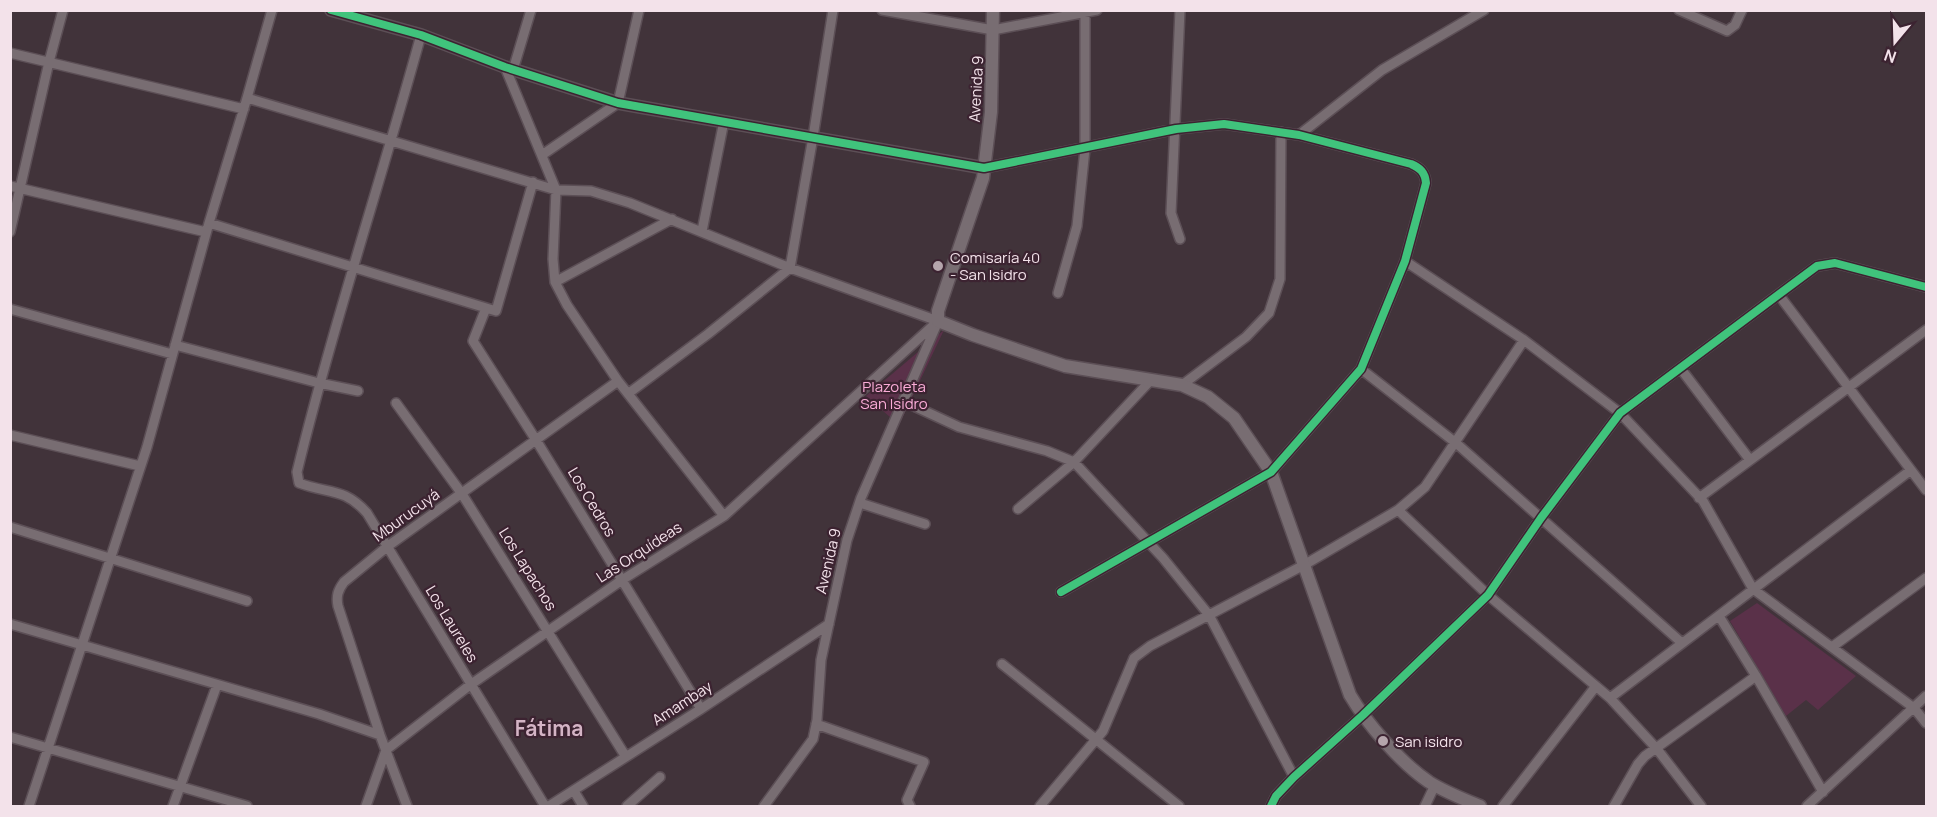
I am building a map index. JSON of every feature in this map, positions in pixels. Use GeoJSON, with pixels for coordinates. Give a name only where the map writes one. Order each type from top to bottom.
{"type":"FeatureCollection","features":[{"type":"Feature","properties":{"kind":"main road","name":"Avenida 9"},"geometry":{"type":"LineString","coordinates":[[938,321],[938,311],[983,178],[991,112],[993,10]]}},
{"type":"Feature","properties":{"kind":"main road"},"geometry":{"type":"LineString","coordinates":[[938,321],[1065,366],[1182,385],[1208,397],[1234,418],[1271,472],[1350,695],[1363,715],[1406,763],[1435,785],[1480,807]]}},
{"type":"Feature","properties":{"kind":"street"},"geometry":{"type":"LineString","coordinates":[[10,232],[15,187],[63,10]]}},
{"type":"Feature","properties":{"kind":"street"},"geometry":{"type":"LineString","coordinates":[[29,807],[140,466],[207,227],[272,10]]}},
{"type":"Feature","properties":{"kind":"street"},"geometry":{"type":"LineString","coordinates":[[331,10],[421,35],[509,69],[618,103],[984,168],[1176,129],[1224,124],[1299,135],[1419,168],[1426,176],[1426,183],[1405,261],[1361,369],[1271,472],[1061,592]]}},
{"type":"Feature","properties":{"kind":"street"},"geometry":{"type":"LineString","coordinates":[[531,10],[509,69],[556,190],[553,259],[555,282],[567,305],[618,381],[724,516]]}},
{"type":"Feature","properties":{"kind":"street"},"geometry":{"type":"LineString","coordinates":[[542,155],[618,103],[639,10]]}},
{"type":"Feature","properties":{"kind":"street"},"geometry":{"type":"LineString","coordinates":[[629,393],[708,334],[790,268],[833,10]]}},
{"type":"Feature","properties":{"kind":"street"},"geometry":{"type":"LineString","coordinates":[[882,10],[993,30],[1097,10]]}},
{"type":"Feature","properties":{"kind":"street"},"geometry":{"type":"LineString","coordinates":[[1180,10],[1171,213],[1180,239]]}},
{"type":"Feature","properties":{"kind":"street"},"geometry":{"type":"LineString","coordinates":[[1299,135],[1382,70],[1484,10]]}},
{"type":"Feature","properties":{"kind":"street"},"geometry":{"type":"LineString","coordinates":[[1679,10],[1727,32],[1735,25],[1742,10]]}},
{"type":"Feature","properties":{"kind":"street"},"geometry":{"type":"LineString","coordinates":[[1058,293],[1077,226],[1085,149],[1085,13]]}},
{"type":"Feature","properties":{"kind":"street"},"geometry":{"type":"LineString","coordinates":[[319,383],[392,141],[421,35]]}},
{"type":"Feature","properties":{"kind":"street"},"geometry":{"type":"LineString","coordinates":[[10,53],[244,109]]}},
{"type":"Feature","properties":{"kind":"street"},"geometry":{"type":"LineString","coordinates":[[247,98],[556,190],[591,191],[630,203],[790,268],[938,321]]}},
{"type":"Feature","properties":{"kind":"street"},"geometry":{"type":"LineString","coordinates":[[702,231],[724,121]]}},
{"type":"Feature","properties":{"kind":"street"},"geometry":{"type":"LineString","coordinates":[[1182,385],[1246,338],[1269,313],[1280,279],[1281,132]]}},
{"type":"Feature","properties":{"kind":"street"},"geometry":{"type":"LineString","coordinates":[[15,187],[207,227],[354,267],[496,311],[533,182]]}},
{"type":"Feature","properties":{"kind":"street"},"geometry":{"type":"LineString","coordinates":[[555,282],[672,219]]}},
{"type":"Feature","properties":{"kind":"street"},"geometry":{"type":"LineString","coordinates":[[1405,261],[1524,340],[1620,413],[1699,498],[1754,589],[1914,708],[1926,723]]}},
{"type":"Feature","properties":{"kind":"street"},"geometry":{"type":"LineString","coordinates":[[1271,807],[1276,796],[1294,777],[1363,715],[1488,595],[1541,518],[1620,413],[1682,369],[1817,266],[1835,263],[1926,287]]}},
{"type":"Feature","properties":{"kind":"street"},"geometry":{"type":"LineString","coordinates":[[1779,295],[1926,490]]}},
{"type":"Feature","properties":{"kind":"street","name":"Los Cedros"},"geometry":{"type":"LineString","coordinates":[[486,308],[473,341],[701,709]]}},
{"type":"Feature","properties":{"kind":"street"},"geometry":{"type":"LineString","coordinates":[[10,309],[358,391]]}},
{"type":"Feature","properties":{"kind":"street","name":"Avenida 9"},"geometry":{"type":"LineString","coordinates":[[764,807],[813,739],[821,660],[847,540],[860,503],[938,321]]}},
{"type":"Feature","properties":{"kind":"street","name":"Las Orquídeas"},"geometry":{"type":"LineString","coordinates":[[386,750],[470,685],[622,580],[724,516],[938,321]]}},
{"type":"Feature","properties":{"kind":"street"},"geometry":{"type":"LineString","coordinates":[[1699,498],[1849,386],[1925,334]]}},
{"type":"Feature","properties":{"kind":"street"},"geometry":{"type":"LineString","coordinates":[[1040,807],[1103,731],[1134,658],[1150,646],[1304,565],[1398,510],[1425,487],[1524,340]]}},
{"type":"Feature","properties":{"kind":"street"},"geometry":{"type":"LineString","coordinates":[[1361,369],[1456,443],[1682,643]]}},
{"type":"Feature","properties":{"kind":"street"},"geometry":{"type":"LineString","coordinates":[[1682,369],[1750,460]]}},
{"type":"Feature","properties":{"kind":"street","name":"Mburucuyá"},"geometry":{"type":"LineString","coordinates":[[407,807],[380,735],[338,606],[339,588],[388,546],[618,381]]}},
{"type":"Feature","properties":{"kind":"street"},"geometry":{"type":"LineString","coordinates":[[1018,509],[1074,462],[1150,381]]}},
{"type":"Feature","properties":{"kind":"street","name":"Los Laureles"},"geometry":{"type":"LineString","coordinates":[[319,383],[297,472],[298,483],[344,494],[356,500],[367,513],[470,685],[547,807]]}},
{"type":"Feature","properties":{"kind":"street"},"geometry":{"type":"LineString","coordinates":[[903,401],[959,427],[1047,451],[1074,462],[1149,542],[1209,615],[1294,777]]}},
{"type":"Feature","properties":{"kind":"street","name":"Los Lapachos"},"geometry":{"type":"LineString","coordinates":[[396,403],[462,494],[626,757]]}},
{"type":"Feature","properties":{"kind":"street"},"geometry":{"type":"LineString","coordinates":[[10,435],[140,466]]}},
{"type":"Feature","properties":{"kind":"street"},"geometry":{"type":"LineString","coordinates":[[1610,698],[1911,470]]}},
{"type":"Feature","properties":{"kind":"street"},"geometry":{"type":"LineString","coordinates":[[860,503],[925,524]]}},
{"type":"Feature","properties":{"kind":"street"},"geometry":{"type":"LineString","coordinates":[[1398,510],[1488,595],[1610,698],[1657,749],[1701,807]]}},
{"type":"Feature","properties":{"kind":"street"},"geometry":{"type":"LineString","coordinates":[[10,527],[247,601]]}},
{"type":"Feature","properties":{"kind":"street"},"geometry":{"type":"LineString","coordinates":[[1832,648],[1926,578]]}},
{"type":"Feature","properties":{"kind":"street"},"geometry":{"type":"LineString","coordinates":[[1719,616],[1823,792]]}},
{"type":"Feature","properties":{"kind":"street"},"geometry":{"type":"LineString","coordinates":[[10,624],[319,714],[380,735]]}},
{"type":"Feature","properties":{"kind":"street","name":"Amambay"},"geometry":{"type":"LineString","coordinates":[[547,807],[830,624]]}},
{"type":"Feature","properties":{"kind":"street"},"geometry":{"type":"LineString","coordinates":[[1002,664],[1179,807]]}},
{"type":"Feature","properties":{"kind":"street"},"geometry":{"type":"LineString","coordinates":[[1614,807],[1638,764],[1645,756],[1756,676]]}},
{"type":"Feature","properties":{"kind":"street"},"geometry":{"type":"LineString","coordinates":[[173,807],[217,685]]}},
{"type":"Feature","properties":{"kind":"street"},"geometry":{"type":"LineString","coordinates":[[1503,807],[1596,686]]}},
{"type":"Feature","properties":{"kind":"street"},"geometry":{"type":"LineString","coordinates":[[1806,807],[1926,696]]}},
{"type":"Feature","properties":{"kind":"street"},"geometry":{"type":"LineString","coordinates":[[816,724],[924,762],[907,800],[910,807]]}},
{"type":"Feature","properties":{"kind":"street"},"geometry":{"type":"LineString","coordinates":[[10,737],[247,807]]}},
{"type":"Feature","properties":{"kind":"street"},"geometry":{"type":"LineString","coordinates":[[366,807],[386,750]]}},
{"type":"Feature","properties":{"kind":"street"},"geometry":{"type":"LineString","coordinates":[[627,807],[660,777]]}},
{"type":"Feature","properties":{"kind":"street"},"geometry":{"type":"LineString","coordinates":[[1425,807],[1435,785]]}},
{"type":"Feature","properties":{"kind":"street"},"geometry":{"type":"LineString","coordinates":[[574,790],[583,807]]}},
{"type":"Feature","properties":{"kind":"green space","name":"Plazoleta San Isidro"},"geometry":{"type":"Polygon","coordinates":[[[944,330],[899,425],[866,396],[944,330]]]}},
{"type":"Feature","properties":{"kind":"green space"},"geometry":{"type":"Polygon","coordinates":[[[1757,603],[1856,676],[1818,710],[1806,700],[1786,716],[1730,621],[1757,603]]]}},
{"type":"Feature","properties":{"kind":"cycle path"},"geometry":{"type":"LineString","coordinates":[[331,10],[421,35],[505,67],[618,103],[984,168],[1176,129],[1224,124],[1299,135],[1411,164],[1419,169],[1426,183],[1405,261],[1361,369],[1271,472],[1061,592]]}},
{"type":"Feature","properties":{"kind":"cycle path"},"geometry":{"type":"LineString","coordinates":[[1271,806],[1276,796],[1294,777],[1363,715],[1488,595],[1541,518],[1620,413],[1817,266],[1835,263],[1926,287]]}},
{"type":"Feature","properties":{"kind":"place","name":"Comisaría 40 - San Isidro"},"geometry":{"type":"Point","coordinates":[938,266]}},
{"type":"Feature","properties":{"kind":"place","name":"San isidro"},"geometry":{"type":"Point","coordinates":[1383,741]}},
{"type":"Feature","properties":{"kind":"district","name":"Fátima"},"geometry":{"type":"Point","coordinates":[549,728]}}]}
